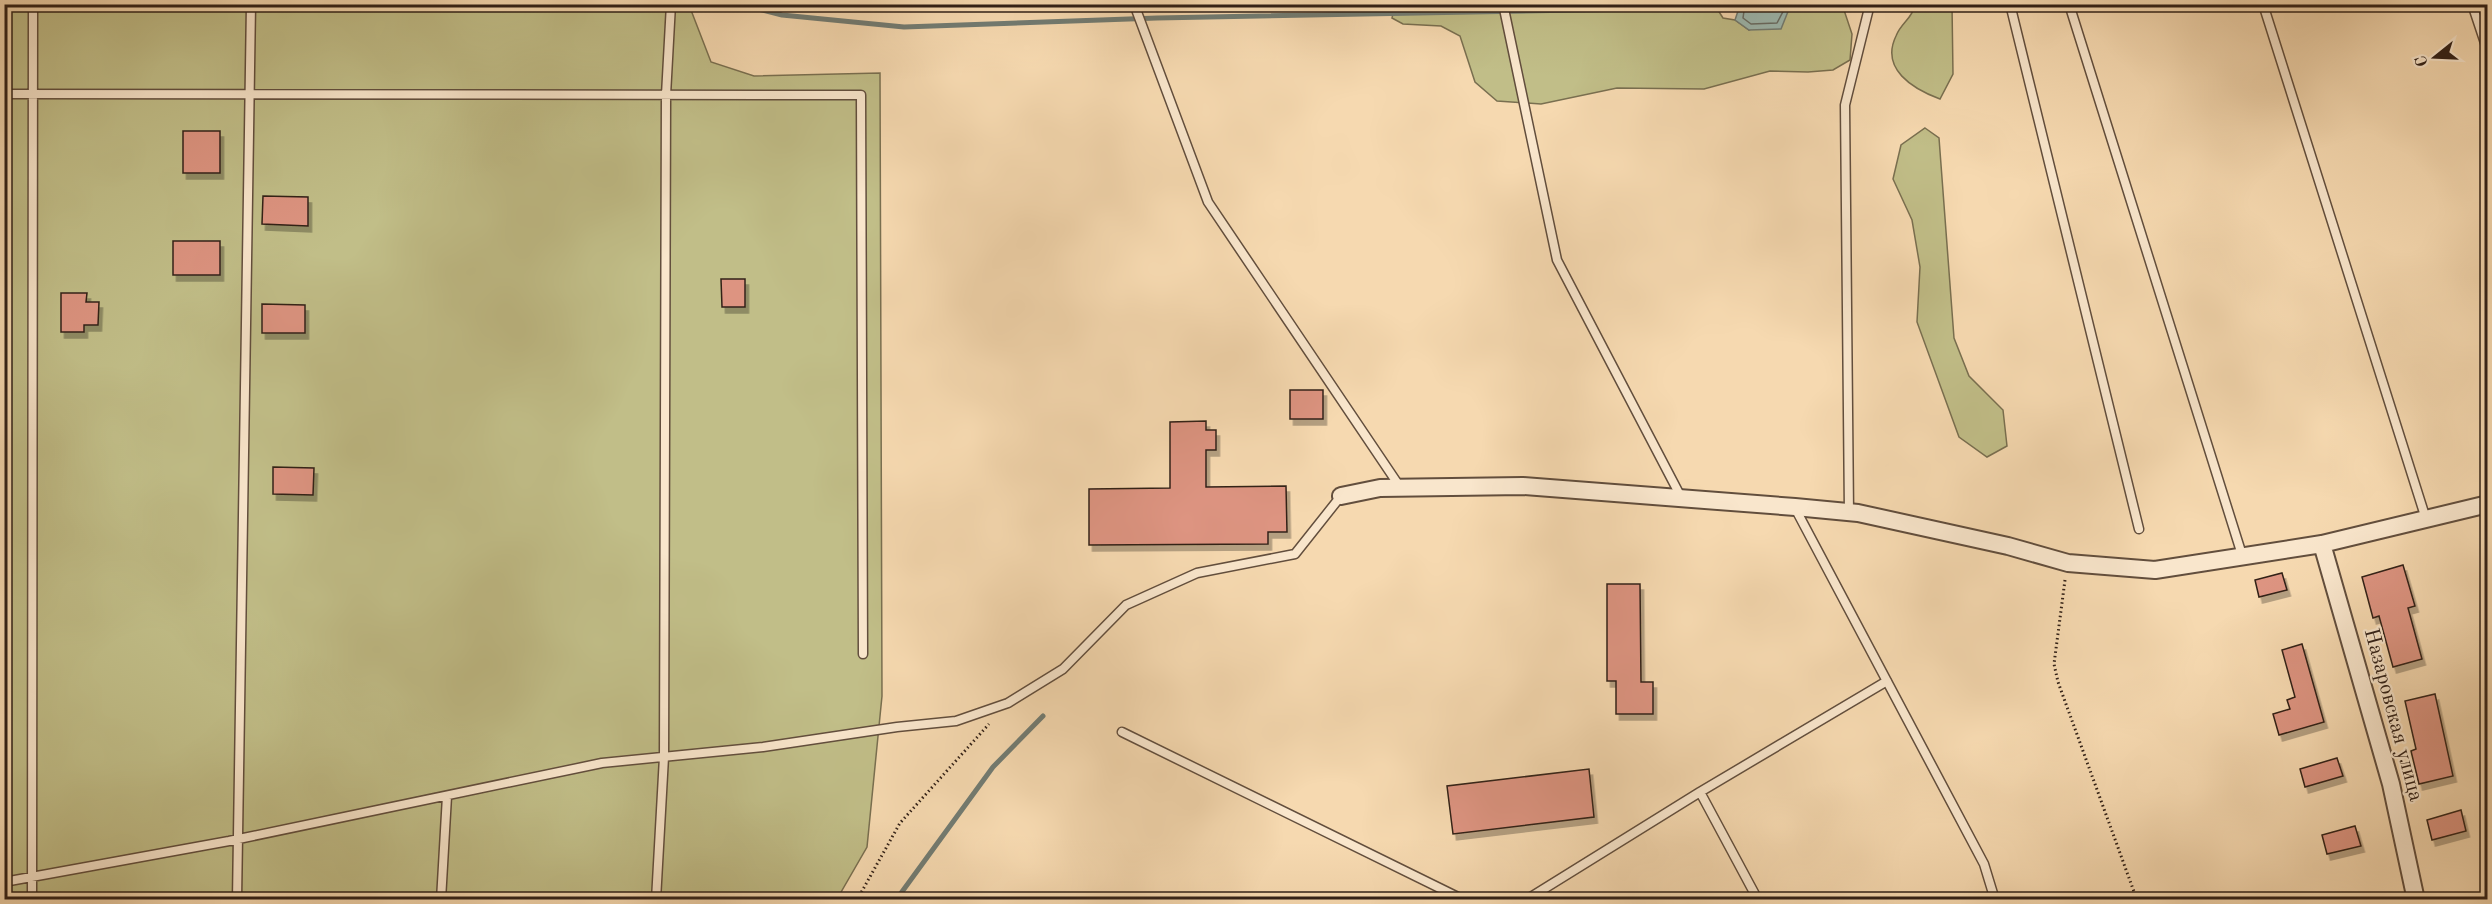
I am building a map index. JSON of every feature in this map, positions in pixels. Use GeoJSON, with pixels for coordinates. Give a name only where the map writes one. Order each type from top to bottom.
{"type":"FeatureCollection","features":[{"type":"Feature","properties":{"kind":"street"},"geometry":{"type":"LineString","coordinates":[[1341,496],[1380,488],[1522,486],[1795,507],[1849,513],[2008,546],[2068,563],[2156,570],[2322,544],[2487,504]]}},
{"type":"Feature","properties":{"kind":"street","name":"Назаровская улица"},"geometry":{"type":"LineString","coordinates":[[2322,544],[2391,784],[2416,900]]}},
{"type":"Feature","properties":{"kind":"lane"},"geometry":{"type":"LineString","coordinates":[[32,900],[33,4]]}},
{"type":"Feature","properties":{"kind":"lane"},"geometry":{"type":"LineString","coordinates":[[237,900],[251,4]]}},
{"type":"Feature","properties":{"kind":"lane"},"geometry":{"type":"LineString","coordinates":[[656,900],[664,757],[666,95],[671,4]]}},
{"type":"Feature","properties":{"kind":"lane"},"geometry":{"type":"LineString","coordinates":[[1134,4],[1208,202],[1400,488]]}},
{"type":"Feature","properties":{"kind":"lane"},"geometry":{"type":"LineString","coordinates":[[1503,4],[1557,260],[1681,497]]}},
{"type":"Feature","properties":{"kind":"lane"},"geometry":{"type":"LineString","coordinates":[[1849,513],[1845,105],[1870,4]]}},
{"type":"Feature","properties":{"kind":"lane"},"geometry":{"type":"LineString","coordinates":[[2010,4],[2139,529]]}},
{"type":"Feature","properties":{"kind":"lane"},"geometry":{"type":"LineString","coordinates":[[2069,4],[2243,558]]}},
{"type":"Feature","properties":{"kind":"lane"},"geometry":{"type":"LineString","coordinates":[[2263,4],[2426,519]]}},
{"type":"Feature","properties":{"kind":"lane"},"geometry":{"type":"LineString","coordinates":[[2472,4],[2487,52]]}},
{"type":"Feature","properties":{"kind":"lane"},"geometry":{"type":"LineString","coordinates":[[4,94],[861,95],[863,654]]}},
{"type":"Feature","properties":{"kind":"lane"},"geometry":{"type":"LineString","coordinates":[[4,882],[238,840],[602,763],[763,747],[897,727],[956,721],[1008,703],[1063,669],[1126,605],[1197,573],[1295,554],[1341,496]]}},
{"type":"Feature","properties":{"kind":"lane"},"geometry":{"type":"LineString","coordinates":[[1795,507],[1984,864],[1995,900]]}},
{"type":"Feature","properties":{"kind":"lane"},"geometry":{"type":"LineString","coordinates":[[1526,900],[1700,792],[1887,681]]}},
{"type":"Feature","properties":{"kind":"lane"},"geometry":{"type":"LineString","coordinates":[[1122,732],[1464,900]]}},
{"type":"Feature","properties":{"kind":"lane"},"geometry":{"type":"LineString","coordinates":[[1700,792],[1758,900]]}},
{"type":"Feature","properties":{"kind":"lane"},"geometry":{"type":"LineString","coordinates":[[441,900],[447,796]]}},
{"type":"Feature","properties":{"kind":"path"},"geometry":{"type":"LineString","coordinates":[[2068,563],[2054,664],[2058,682],[2137,900]]}},
{"type":"Feature","properties":{"kind":"path"},"geometry":{"type":"LineString","coordinates":[[857,900],[900,823],[1008,703]]}},
{"type":"Feature","properties":{"kind":"shaded area"},"geometry":{"type":"Polygon","coordinates":[[[1395,4],[1714,4],[1723,18],[1735,20],[1749,30],[1791,5],[1842,4],[1852,34],[1850,60],[1833,70],[1770,71],[1704,89],[1617,88],[1541,104],[1497,101],[1475,82],[1460,36],[1441,26],[1403,24],[1392,18],[1395,4]]]}},
{"type":"Feature","properties":{"kind":"shaded area"},"geometry":{"type":"Polygon","coordinates":[[[5,5],[689,5],[711,62],[754,76],[880,73],[882,696],[867,847],[837,899],[5,900],[5,5]]]}},
{"type":"Feature","properties":{"kind":"shaded area"},"geometry":{"type":"Polygon","coordinates":[[[1915,5],[1952,5],[1953,74],[1940,99],[1919,90],[1910,83],[1896,68],[1892,58],[1896,36],[1915,5]]]}},
{"type":"Feature","properties":{"kind":"shaded area"},"geometry":{"type":"Polygon","coordinates":[[[1925,128],[1939,138],[1954,338],[1969,376],[2003,410],[2007,446],[1987,457],[1959,437],[1917,322],[1920,267],[1912,220],[1893,179],[1901,145],[1925,128]]]}},
{"type":"Feature","properties":{"kind":"water"},"geometry":{"type":"Polygon","coordinates":[[[1791,4],[1781,29],[1749,30],[1735,20],[1740,5],[1791,4]]]}},
{"type":"Feature","properties":{"kind":"building"},"geometry":{"type":"Polygon","coordinates":[[[183,131],[220,131],[220,173],[183,173],[183,131]]]}},
{"type":"Feature","properties":{"kind":"building"},"geometry":{"type":"Polygon","coordinates":[[[263,196],[308,197],[308,226],[262,224],[263,196]]]}},
{"type":"Feature","properties":{"kind":"building"},"geometry":{"type":"Polygon","coordinates":[[[173,241],[220,241],[220,275],[173,275],[173,241]]]}},
{"type":"Feature","properties":{"kind":"building"},"geometry":{"type":"Polygon","coordinates":[[[721,279],[745,279],[745,307],[722,307],[721,279]]]}},
{"type":"Feature","properties":{"kind":"building"},"geometry":{"type":"Polygon","coordinates":[[[61,293],[87,293],[86,302],[99,302],[98,325],[84,325],[84,332],[61,332],[61,293]]]}},
{"type":"Feature","properties":{"kind":"building"},"geometry":{"type":"Polygon","coordinates":[[[262,304],[305,305],[305,333],[262,333],[262,304]]]}},
{"type":"Feature","properties":{"kind":"building"},"geometry":{"type":"Polygon","coordinates":[[[1290,390],[1323,390],[1323,419],[1290,419],[1290,390]]]}},
{"type":"Feature","properties":{"kind":"building"},"geometry":{"type":"Polygon","coordinates":[[[1206,421],[1206,430],[1216,430],[1216,450],[1206,450],[1206,487],[1286,486],[1287,532],[1268,532],[1268,544],[1089,545],[1089,489],[1170,488],[1170,422],[1206,421]]]}},
{"type":"Feature","properties":{"kind":"building"},"geometry":{"type":"Polygon","coordinates":[[[273,467],[314,468],[313,495],[273,494],[273,467]]]}},
{"type":"Feature","properties":{"kind":"building"},"geometry":{"type":"Polygon","coordinates":[[[2403,565],[2415,606],[2408,608],[2422,659],[2393,667],[2379,616],[2373,618],[2362,577],[2403,565]]]}},
{"type":"Feature","properties":{"kind":"building"},"geometry":{"type":"Polygon","coordinates":[[[2282,573],[2287,590],[2259,597],[2255,580],[2282,573]]]}},
{"type":"Feature","properties":{"kind":"building"},"geometry":{"type":"Polygon","coordinates":[[[1607,584],[1640,584],[1641,682],[1653,682],[1653,714],[1616,714],[1616,681],[1607,681],[1607,584]]]}},
{"type":"Feature","properties":{"kind":"building"},"geometry":{"type":"Polygon","coordinates":[[[2302,644],[2324,722],[2279,735],[2273,714],[2290,709],[2287,700],[2295,697],[2282,650],[2302,644]]]}},
{"type":"Feature","properties":{"kind":"building"},"geometry":{"type":"Polygon","coordinates":[[[2435,694],[2453,776],[2419,784],[2411,751],[2416,749],[2405,701],[2435,694]]]}},
{"type":"Feature","properties":{"kind":"building"},"geometry":{"type":"Polygon","coordinates":[[[2337,758],[2343,776],[2305,787],[2300,769],[2337,758]]]}},
{"type":"Feature","properties":{"kind":"building"},"geometry":{"type":"Polygon","coordinates":[[[1589,769],[1594,817],[1453,834],[1447,786],[1589,769]]]}},
{"type":"Feature","properties":{"kind":"building"},"geometry":{"type":"Polygon","coordinates":[[[2461,810],[2466,831],[2432,840],[2427,820],[2461,810]]]}},
{"type":"Feature","properties":{"kind":"building"},"geometry":{"type":"Polygon","coordinates":[[[2355,826],[2361,846],[2327,854],[2322,835],[2355,826]]]}},
{"type":"Feature","properties":{"kind":"waterway"},"geometry":{"type":"LineString","coordinates":[[739,4],[782,15],[904,27],[1157,18],[1739,7]]}},
{"type":"Feature","properties":{"kind":"waterway"},"geometry":{"type":"LineString","coordinates":[[896,900],[993,767],[1043,716]]}}]}
